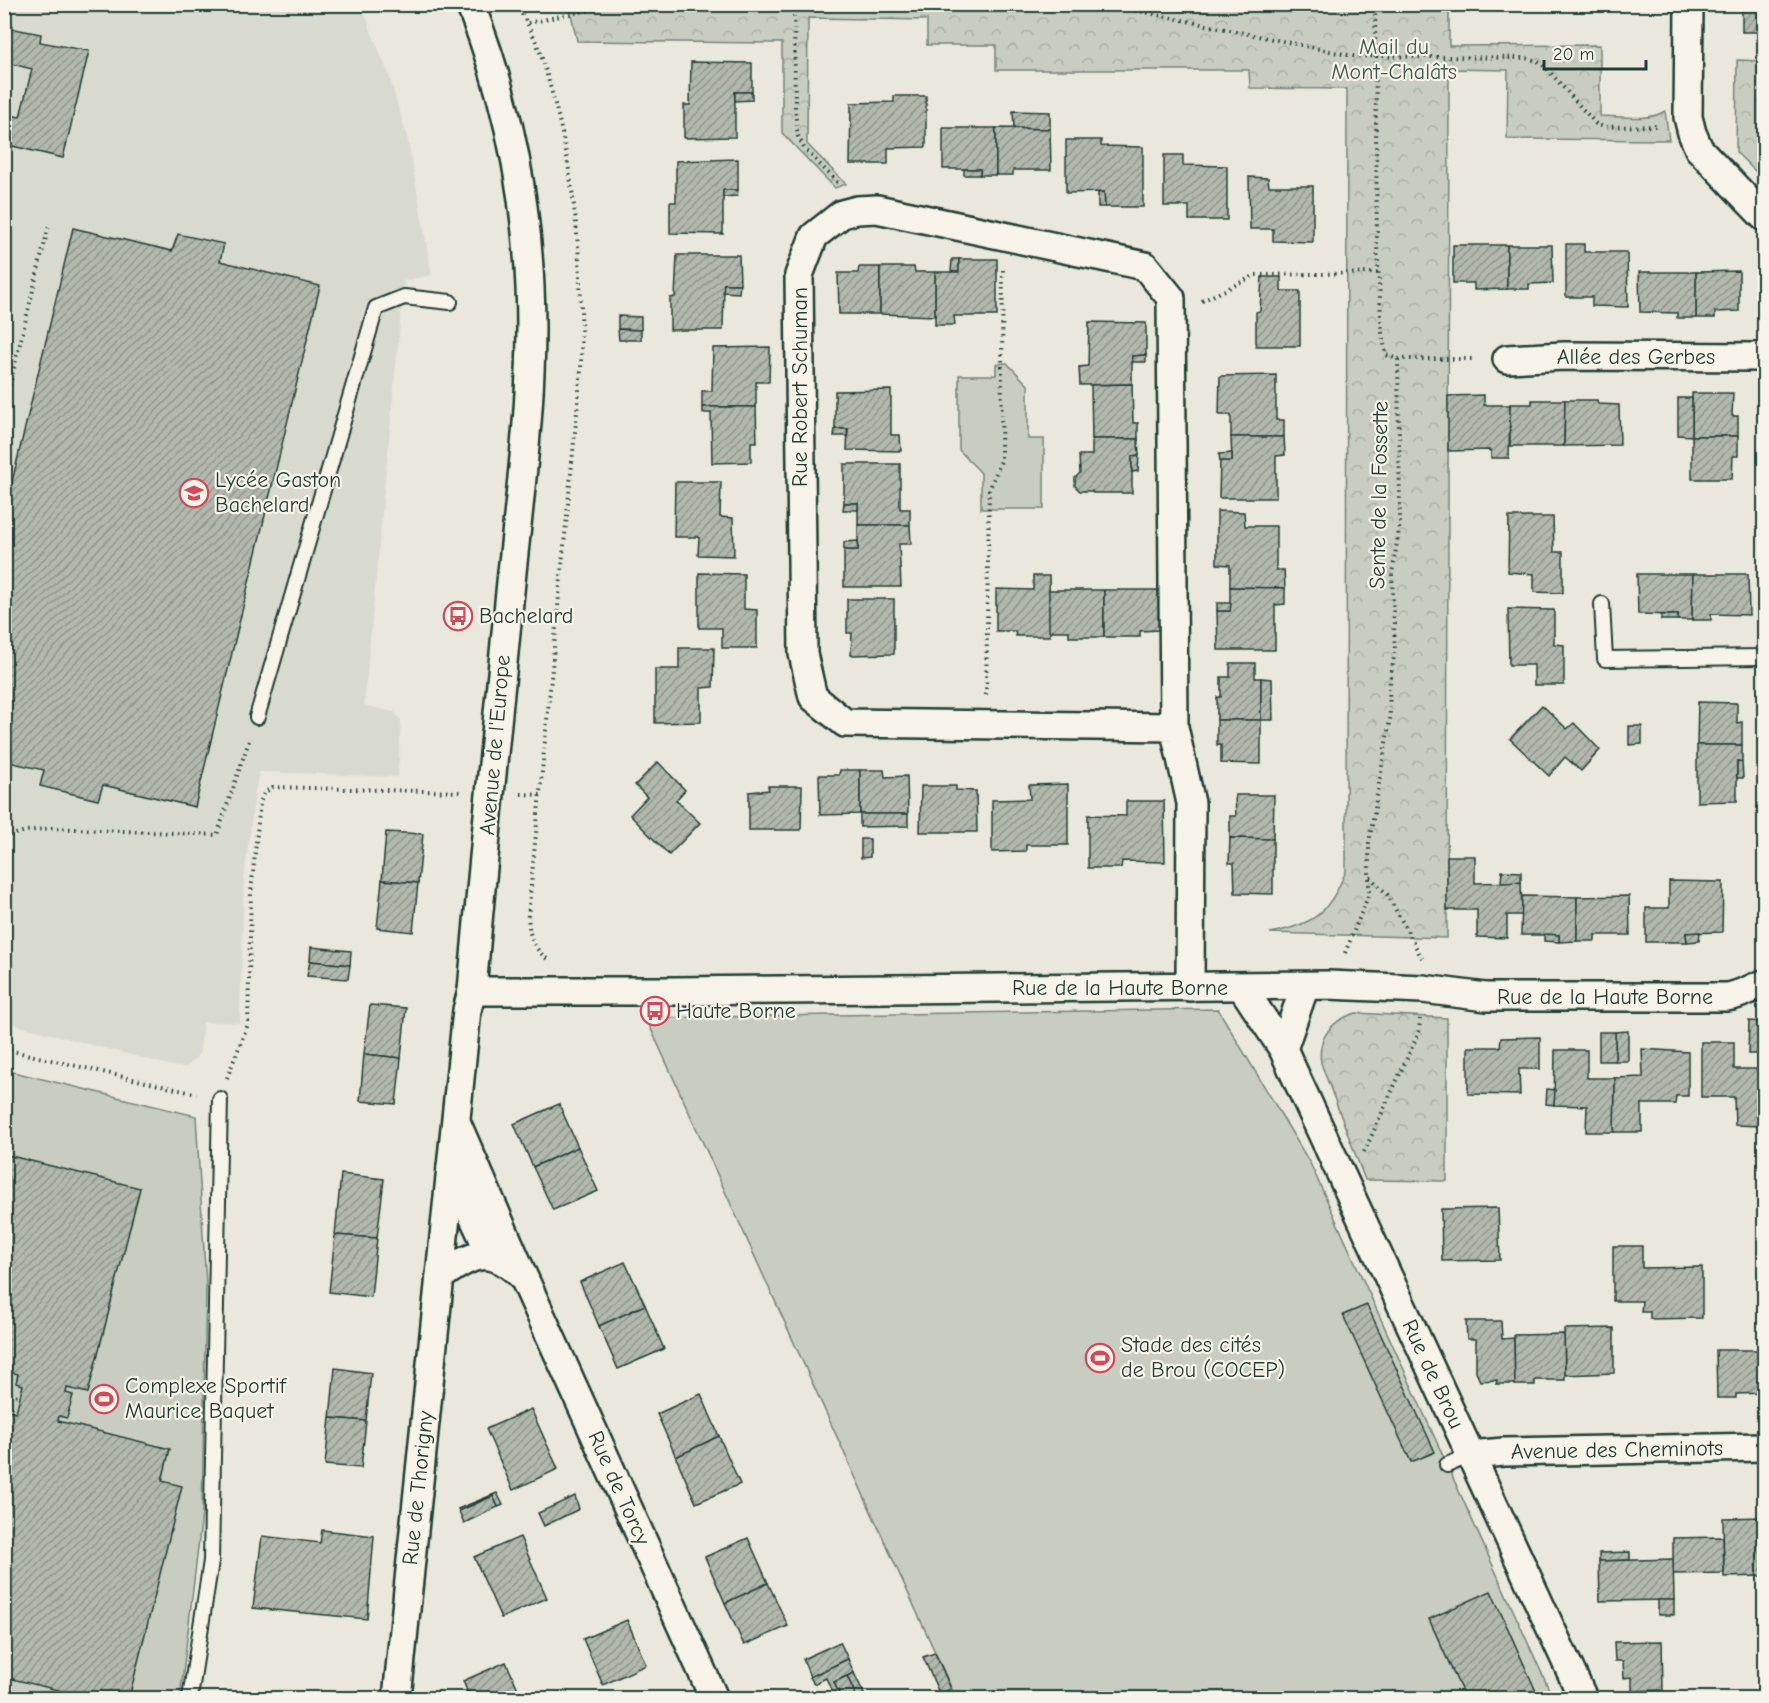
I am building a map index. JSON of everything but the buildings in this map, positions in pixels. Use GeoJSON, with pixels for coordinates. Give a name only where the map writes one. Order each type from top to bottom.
{"type":"FeatureCollection","features":[{"type":"Feature","properties":{"kind":"street","name":"Avenue de l'Europe"},"geometry":{"type":"LineString","coordinates":[[440,1277],[467,1010],[472,991],[525,444],[531,343],[530,287],[524,215],[508,123],[470,4]]}},
{"type":"Feature","properties":{"kind":"street"},"geometry":{"type":"LineString","coordinates":[[1689,4],[1688,117],[1692,133],[1699,148],[1764,217]]}},
{"type":"Feature","properties":{"kind":"street","name":"Rue Robert Schuman"},"geometry":{"type":"LineString","coordinates":[[1174,727],[844,723],[813,697],[802,654],[799,275],[814,236],[842,214],[857,210],[877,209],[1145,266],[1171,298],[1174,727],[1191,804],[1190,987]]}},
{"type":"Feature","properties":{"kind":"street","name":"Allée des Gerbes"},"geometry":{"type":"LineString","coordinates":[[1507,359],[1564,356],[1764,357]]}},
{"type":"Feature","properties":{"kind":"street","name":"Rue de la Haute Borne"},"geometry":{"type":"LineString","coordinates":[[472,991],[1305,986],[1423,989],[1486,997],[1727,997],[1739,995],[1761,979]]}},
{"type":"Feature","properties":{"kind":"street"},"geometry":{"type":"LineString","coordinates":[[1283,1050],[1305,986]]}},
{"type":"Feature","properties":{"kind":"street","name":"Rue de Brou"},"geometry":{"type":"LineString","coordinates":[[1242,987],[1283,1050],[1339,1172],[1459,1460],[1583,1698]]}},
{"type":"Feature","properties":{"kind":"street","name":"Rue de Torcy"},"geometry":{"type":"LineString","coordinates":[[455,1120],[714,1698]]}},
{"type":"Feature","properties":{"kind":"street"},"geometry":{"type":"LineString","coordinates":[[440,1277],[457,1264],[481,1255],[491,1255],[451,1167]]}},
{"type":"Feature","properties":{"kind":"street","name":"Rue de Torcy"},"geometry":{"type":"LineString","coordinates":[[491,1255],[511,1265],[524,1278]]}},
{"type":"Feature","properties":{"kind":"street","name":"Rue de Thorigny"},"geometry":{"type":"LineString","coordinates":[[397,1698],[440,1277]]}},
{"type":"Feature","properties":{"kind":"street","name":"Avenue des Cheminots"},"geometry":{"type":"LineString","coordinates":[[1459,1460],[1516,1452],[1764,1448]]}},
{"type":"Feature","properties":{"kind":"lane"},"geometry":{"type":"LineString","coordinates":[[256,717],[376,308],[404,297],[450,302]]}},
{"type":"Feature","properties":{"kind":"lane"},"geometry":{"type":"LineString","coordinates":[[1602,604],[1605,659],[1764,657]]}},
{"type":"Feature","properties":{"kind":"lane"},"geometry":{"type":"LineString","coordinates":[[190,1698],[211,1561],[219,1100]]}},
{"type":"Feature","properties":{"kind":"path"},"geometry":{"type":"LineString","coordinates":[[515,4],[528,23],[541,53],[562,129],[569,169],[582,305],[581,370],[528,916],[530,935],[536,949],[547,959],[558,963],[558,991]]}},
{"type":"Feature","properties":{"kind":"path"},"geometry":{"type":"LineString","coordinates":[[528,23],[617,4]]}},
{"type":"Feature","properties":{"kind":"path"},"geometry":{"type":"LineString","coordinates":[[794,4],[795,111],[798,136],[804,148],[840,186],[857,210]]}},
{"type":"Feature","properties":{"kind":"path"},"geometry":{"type":"LineString","coordinates":[[1106,4],[1353,56],[1526,58],[1539,61],[1596,124],[1604,127],[1668,125],[1677,117],[1688,117]]}},
{"type":"Feature","properties":{"kind":"path"},"geometry":{"type":"LineString","coordinates":[[1376,4],[1378,273],[1386,356],[1398,359],[1507,359]]}},
{"type":"Feature","properties":{"kind":"path"},"geometry":{"type":"LineString","coordinates":[[4,409],[49,225]]}},
{"type":"Feature","properties":{"kind":"path"},"geometry":{"type":"LineString","coordinates":[[986,725],[989,490],[1001,460],[1004,236]]}},
{"type":"Feature","properties":{"kind":"path"},"geometry":{"type":"LineString","coordinates":[[1171,315],[1256,275],[1378,273]]}},
{"type":"Feature","properties":{"kind":"path","name":"Sente de la Fossette"},"geometry":{"type":"LineString","coordinates":[[1345,953],[1370,894],[1369,843],[1390,719],[1389,687],[1395,651],[1392,574],[1400,523],[1398,359]]}},
{"type":"Feature","properties":{"kind":"path"},"geometry":{"type":"LineString","coordinates":[[4,837],[26,831],[52,828],[217,835],[256,717]]}},
{"type":"Feature","properties":{"kind":"path"},"geometry":{"type":"LineString","coordinates":[[4,1049],[219,1100],[248,1024],[251,893],[260,803],[264,793],[273,787],[491,792]]}},
{"type":"Feature","properties":{"kind":"path"},"geometry":{"type":"LineString","coordinates":[[1369,877],[1387,894],[1425,962],[1413,961]]}},
{"type":"Feature","properties":{"kind":"path"},"geometry":{"type":"LineString","coordinates":[[1334,953],[1357,954]]}},
{"type":"Feature","properties":{"kind":"path"},"geometry":{"type":"LineString","coordinates":[[1339,1172],[1359,1164],[1419,1032],[1423,989]]}},
{"type":"Feature","properties":{"kind":"path"},"geometry":{"type":"LineString","coordinates":[[4,1393],[20,1396]]}},
{"type":"Feature","properties":{"kind":"shaded area","name":"Lycée Gaston Bachelard"},"geometry":{"type":"Polygon","coordinates":[[[4,5],[361,5],[389,75],[408,140],[432,275],[404,281],[364,705],[394,712],[401,720],[398,777],[259,772],[244,879],[240,1023],[203,1022],[200,1052],[186,1067],[176,1067],[5,1022],[4,5]]]}},
{"type":"Feature","properties":{"kind":"green space","name":"Mail du Mont-Chalâts"},"geometry":{"type":"Polygon","coordinates":[[[569,5],[1449,5],[1449,46],[1600,45],[1600,116],[1634,118],[1665,111],[1669,140],[1507,139],[1508,70],[1449,69],[1447,938],[1270,933],[1310,921],[1326,907],[1346,871],[1347,89],[1250,88],[1249,70],[996,70],[996,45],[927,45],[927,20],[808,18],[807,144],[846,184],[835,188],[782,133],[782,43],[577,41],[569,5]]]}},
{"type":"Feature","properties":{"kind":"green space"},"geometry":{"type":"Polygon","coordinates":[[[1737,60],[1764,61],[1764,180],[1736,152],[1737,60]]]}},
{"type":"Feature","properties":{"kind":"green space"},"geometry":{"type":"Polygon","coordinates":[[[1007,363],[1028,385],[1028,439],[1044,439],[1044,509],[981,509],[981,473],[959,450],[959,375],[996,375],[996,364],[1007,363]]]}},
{"type":"Feature","properties":{"kind":"green space","name":"Stade des cités de Brou (COCEP)"},"geometry":{"type":"Polygon","coordinates":[[[1218,1009],[1310,1163],[1553,1698],[956,1698],[646,1018],[1218,1009]]]}},
{"type":"Feature","properties":{"kind":"green space"},"geometry":{"type":"Polygon","coordinates":[[[1356,1013],[1447,1018],[1447,1181],[1365,1180],[1321,1063],[1320,1054],[1324,1038],[1333,1025],[1356,1013]]]}},
{"type":"Feature","properties":{"kind":"green space","name":"Complexe Sportif Maurice Baquet"},"geometry":{"type":"Polygon","coordinates":[[[5,1070],[196,1116],[206,1284],[202,1514],[180,1698],[5,1698],[5,1070]]]}},
{"type":"Feature","properties":{"kind":"place","name":"Lycée Gaston Bachelard"},"geometry":{"type":"Point","coordinates":[194,493]}},
{"type":"Feature","properties":{"kind":"place","name":"Bachelard"},"geometry":{"type":"Point","coordinates":[458,616]}},
{"type":"Feature","properties":{"kind":"place","name":"Haute Borne"},"geometry":{"type":"Point","coordinates":[655,1011]}},
{"type":"Feature","properties":{"kind":"place","name":"Stade des cités de Brou (COCEP)"},"geometry":{"type":"Point","coordinates":[1100,1358]}},
{"type":"Feature","properties":{"kind":"place","name":"Complexe Sportif Maurice Baquet"},"geometry":{"type":"Point","coordinates":[104,1399]}}]}
